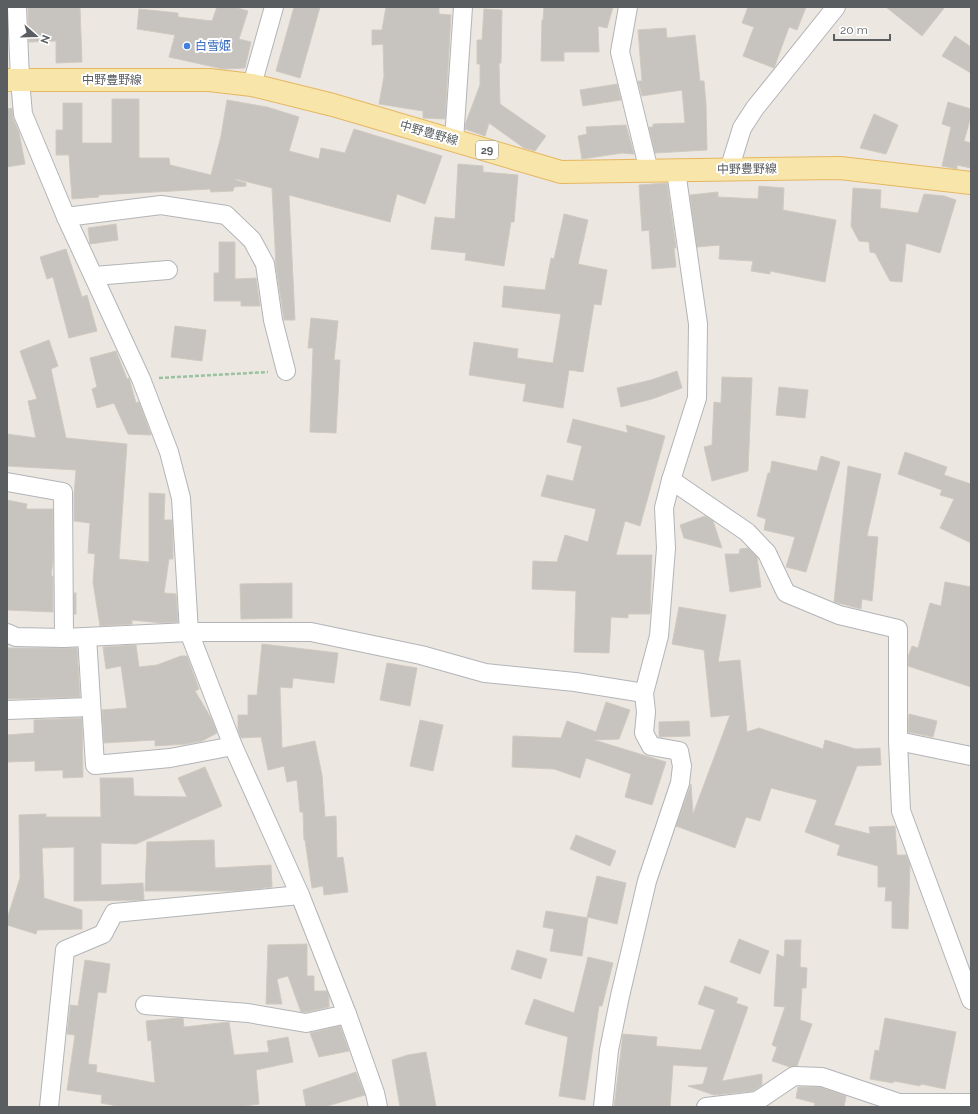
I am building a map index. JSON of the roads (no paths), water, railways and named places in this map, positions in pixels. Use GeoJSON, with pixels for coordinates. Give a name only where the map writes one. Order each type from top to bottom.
{"type":"FeatureCollection","features":[{"type":"Feature","properties":{"kind":"main road","name":"中野豊野線"},"geometry":{"type":"LineString","coordinates":[[13,80],[209,80],[252,85],[333,105],[561,172],[840,168],[971,183]]}},
{"type":"Feature","properties":{"kind":"street"},"geometry":{"type":"LineString","coordinates":[[17,7],[13,80],[23,114],[66,217],[140,379],[168,452],[181,498],[189,632],[233,746],[300,895],[347,1014],[378,1107]]}},
{"type":"Feature","properties":{"kind":"street"},"geometry":{"type":"LineString","coordinates":[[252,85],[274,7]]}},
{"type":"Feature","properties":{"kind":"street"},"geometry":{"type":"LineString","coordinates":[[454,140],[463,7]]}},
{"type":"Feature","properties":{"kind":"street"},"geometry":{"type":"LineString","coordinates":[[628,7],[620,52],[648,171]]}},
{"type":"Feature","properties":{"kind":"street"},"geometry":{"type":"LineString","coordinates":[[729,170],[742,128],[755,108],[836,7]]}},
{"type":"Feature","properties":{"kind":"street"},"geometry":{"type":"LineString","coordinates":[[603,1107],[609,1050],[620,996],[647,882],[680,783],[682,766],[679,751],[651,746],[644,733],[646,712],[644,694],[659,636],[666,548],[664,508],[671,480],[697,398],[698,324],[676,170]]}},
{"type":"Feature","properties":{"kind":"street"},"geometry":{"type":"LineString","coordinates":[[66,217],[161,205],[226,215],[252,240],[265,264],[273,320],[286,370]]}},
{"type":"Feature","properties":{"kind":"street"},"geometry":{"type":"LineString","coordinates":[[94,276],[168,270]]}},
{"type":"Feature","properties":{"kind":"street"},"geometry":{"type":"LineString","coordinates":[[671,480],[746,532],[767,553],[786,593],[839,615],[898,629],[898,741],[902,811],[971,1000]]}},
{"type":"Feature","properties":{"kind":"street"},"geometry":{"type":"LineString","coordinates":[[7,482],[63,492],[64,638]]}},
{"type":"Feature","properties":{"kind":"street"},"geometry":{"type":"LineString","coordinates":[[7,633],[16,637],[64,638],[189,632],[311,632],[420,655],[485,673],[575,682],[644,694]]}},
{"type":"Feature","properties":{"kind":"street"},"geometry":{"type":"LineString","coordinates":[[87,637],[94,765],[170,758],[233,746]]}},
{"type":"Feature","properties":{"kind":"street"},"geometry":{"type":"LineString","coordinates":[[7,710],[90,707]]}},
{"type":"Feature","properties":{"kind":"street"},"geometry":{"type":"LineString","coordinates":[[898,741],[971,756]]}},
{"type":"Feature","properties":{"kind":"street"},"geometry":{"type":"LineString","coordinates":[[49,1107],[65,950],[103,934],[114,913],[300,895]]}},
{"type":"Feature","properties":{"kind":"street"},"geometry":{"type":"LineString","coordinates":[[145,1005],[248,1013],[306,1023],[347,1014]]}},
{"type":"Feature","properties":{"kind":"street"},"geometry":{"type":"LineString","coordinates":[[706,1107],[757,1101],[794,1076],[822,1077],[899,1103],[971,1103]]}},
{"type":"Feature","properties":{"kind":"place","name":"白雪姫"},"geometry":{"type":"Point","coordinates":[187,46]}}]}
